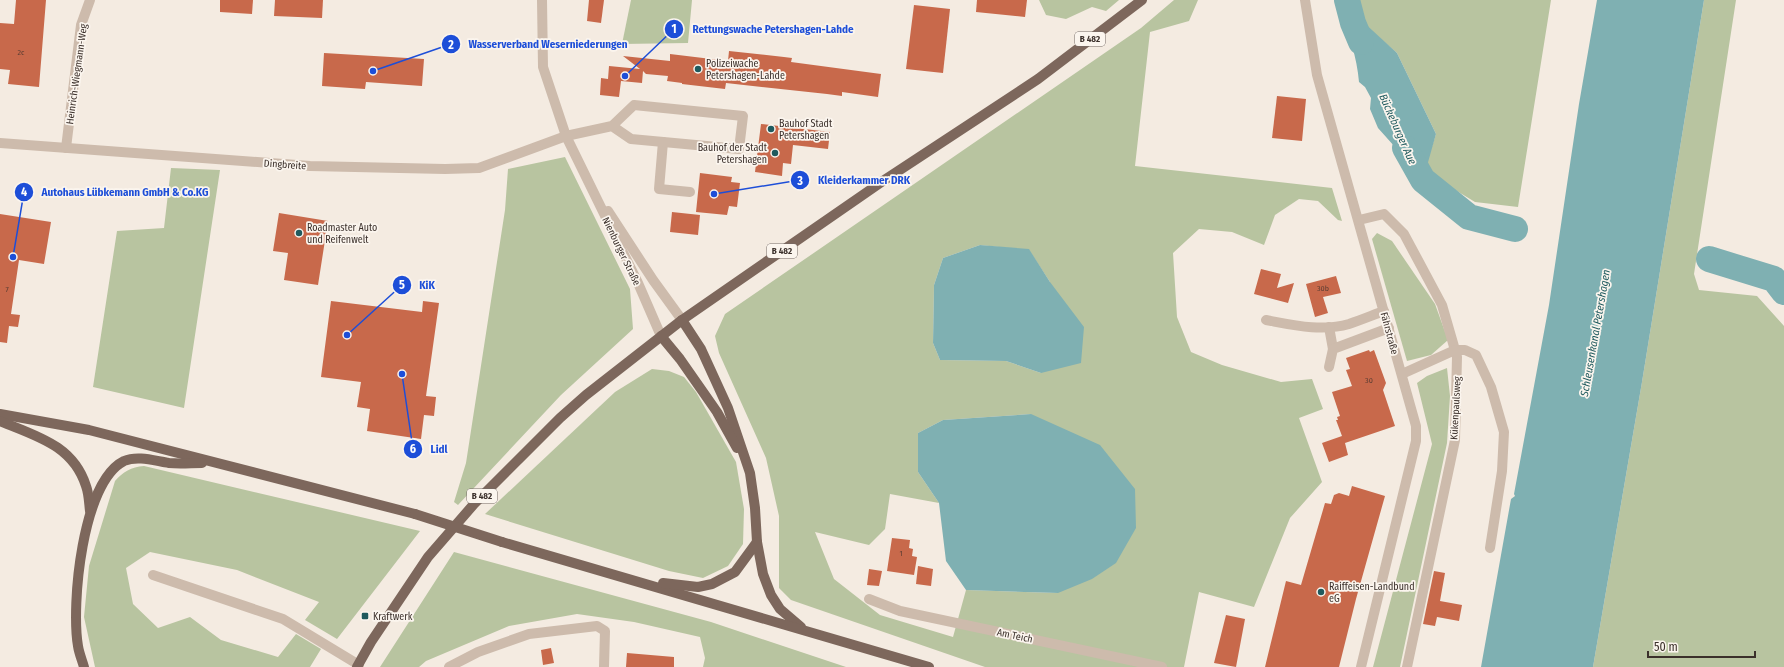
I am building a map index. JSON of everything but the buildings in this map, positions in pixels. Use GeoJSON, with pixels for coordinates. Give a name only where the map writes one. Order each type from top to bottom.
{"type":"FeatureCollection","features":[{"type":"Feature","properties":{"kind":"main road","name":"B 482"},"geometry":{"type":"LineString","coordinates":[[358,666],[371,642],[428,557],[474,504],[560,418],[586,395],[682,320],[883,181],[1038,78],[1142,0]]}},
{"type":"Feature","properties":{"kind":"main road"},"geometry":{"type":"LineString","coordinates":[[682,320],[701,349],[728,408],[750,473],[755,508],[757,542],[763,574],[771,595],[780,609],[804,630]]}},
{"type":"Feature","properties":{"kind":"main road"},"geometry":{"type":"LineString","coordinates":[[661,336],[680,359],[717,412],[750,473]]}},
{"type":"Feature","properties":{"kind":"main road"},"geometry":{"type":"LineString","coordinates":[[0,414],[89,430],[415,514],[502,542],[929,667]]}},
{"type":"Feature","properties":{"kind":"main road"},"geometry":{"type":"LineString","coordinates":[[0,421],[56,445],[70,457],[79,469],[86,486],[90,511]]}},
{"type":"Feature","properties":{"kind":"main road"},"geometry":{"type":"LineString","coordinates":[[84,667],[78,646],[76,590],[80,559],[90,511],[104,482],[114,467],[125,461],[139,458],[170,463],[218,463]]}},
{"type":"Feature","properties":{"kind":"main road"},"geometry":{"type":"LineString","coordinates":[[627,578],[698,588],[712,584],[736,572],[757,542]]}},
{"type":"Feature","properties":{"kind":"street","name":"Heinrich-Wiegmann-Weg"},"geometry":{"type":"LineString","coordinates":[[66,148],[81,25],[90,0]]}},
{"type":"Feature","properties":{"kind":"street","name":"Nienburger Straße"},"geometry":{"type":"LineString","coordinates":[[542,0],[543,67],[566,136],[638,283],[661,336]]}},
{"type":"Feature","properties":{"kind":"street","name":"Fährstraße"},"geometry":{"type":"LineString","coordinates":[[1306,0],[1317,75],[1416,426],[1416,441],[1361,667]]}},
{"type":"Feature","properties":{"kind":"street"},"geometry":{"type":"LineString","coordinates":[[634,105],[743,116],[739,149],[631,139],[612,126],[634,105]]}},
{"type":"Feature","properties":{"kind":"street","name":"Dingbreite"},"geometry":{"type":"LineString","coordinates":[[0,143],[310,166],[445,169],[478,168],[566,136],[612,126]]}},
{"type":"Feature","properties":{"kind":"street"},"geometry":{"type":"LineString","coordinates":[[663,142],[659,189],[690,192]]}},
{"type":"Feature","properties":{"kind":"street","name":"Nienburger Straße"},"geometry":{"type":"LineString","coordinates":[[580,167],[653,280],[682,320]]}},
{"type":"Feature","properties":{"kind":"street","name":"Kükenpaulsweg"},"geometry":{"type":"LineString","coordinates":[[1359,220],[1384,214],[1404,234],[1442,305],[1457,357],[1455,440],[1407,667]]}},
{"type":"Feature","properties":{"kind":"street"},"geometry":{"type":"LineString","coordinates":[[1266,320],[1296,326],[1329,327],[1348,324],[1384,311]]}},
{"type":"Feature","properties":{"kind":"street"},"geometry":{"type":"LineString","coordinates":[[1329,327],[1333,349],[1329,367]]}},
{"type":"Feature","properties":{"kind":"street"},"geometry":{"type":"LineString","coordinates":[[1333,349],[1389,328]]}},
{"type":"Feature","properties":{"kind":"street"},"geometry":{"type":"LineString","coordinates":[[1402,374],[1455,350],[1465,350],[1476,355],[1491,387],[1504,432],[1502,471],[1490,548]]}},
{"type":"Feature","properties":{"kind":"street"},"geometry":{"type":"LineString","coordinates":[[153,575],[283,619],[358,666]]}},
{"type":"Feature","properties":{"kind":"street","name":"Am Teich"},"geometry":{"type":"LineString","coordinates":[[869,599],[900,611],[1162,667]]}},
{"type":"Feature","properties":{"kind":"street"},"geometry":{"type":"LineString","coordinates":[[449,667],[478,652],[529,634],[598,626],[605,631],[604,667]]}},
{"type":"Feature","properties":{"kind":"green space"},"geometry":{"type":"Polygon","coordinates":[[[631,0],[692,0],[688,43],[622,44],[631,0]]]}},
{"type":"Feature","properties":{"kind":"green space"},"geometry":{"type":"Polygon","coordinates":[[[1039,0],[1119,0],[1106,11],[1092,7],[1066,19],[1046,15],[1039,0]]]}},
{"type":"Feature","properties":{"kind":"green space"},"geometry":{"type":"Polygon","coordinates":[[[1174,0],[1198,0],[1189,21],[1150,32],[1135,166],[1332,188],[1342,221],[1338,220],[1318,201],[1299,199],[1275,215],[1264,245],[1232,232],[1199,229],[1173,253],[1177,317],[1191,352],[1222,365],[1281,382],[1312,379],[1323,409],[1299,418],[1322,482],[1290,518],[1254,607],[1199,592],[1184,667],[985,667],[791,600],[779,588],[779,516],[766,458],[719,353],[715,336],[725,314],[1141,28],[1174,0]],[[980,245],[943,258],[934,285],[933,343],[940,360],[1006,361],[1041,373],[1050,282],[1029,250],[980,245]],[[1031,414],[943,420],[918,433],[918,472],[939,503],[890,494],[885,529],[869,545],[815,532],[834,579],[880,615],[953,637],[966,590],[1058,593],[1031,414]]]}},
{"type":"Feature","properties":{"kind":"green space"},"geometry":{"type":"Polygon","coordinates":[[[1354,0],[1551,0],[1518,207],[1475,202],[1424,171],[1436,134],[1397,53],[1360,21],[1354,0]]]}},
{"type":"Feature","properties":{"kind":"green space"},"geometry":{"type":"Polygon","coordinates":[[[1704,0],[1736,0],[1694,274],[1699,290],[1757,296],[1784,326],[1784,667],[1593,667],[1642,382],[1704,0]]]}},
{"type":"Feature","properties":{"kind":"green space"},"geometry":{"type":"Polygon","coordinates":[[[565,157],[630,289],[633,329],[561,395],[458,505],[454,502],[466,463],[505,210],[508,169],[565,157]]]}},
{"type":"Feature","properties":{"kind":"green space"},"geometry":{"type":"Polygon","coordinates":[[[171,168],[220,170],[184,408],[93,387],[117,231],[164,228],[171,168]]]}},
{"type":"Feature","properties":{"kind":"green space"},"geometry":{"type":"Polygon","coordinates":[[[1377,233],[1392,241],[1435,304],[1448,340],[1431,355],[1407,361],[1372,239],[1377,233]]]}},
{"type":"Feature","properties":{"kind":"green space"},"geometry":{"type":"Polygon","coordinates":[[[1447,368],[1450,396],[1447,443],[1400,667],[1373,667],[1432,444],[1417,383],[1427,376],[1447,368]]]}},
{"type":"Feature","properties":{"kind":"green space"},"geometry":{"type":"Polygon","coordinates":[[[652,369],[669,371],[684,377],[696,392],[736,462],[744,509],[743,544],[728,566],[703,578],[669,571],[485,514],[615,392],[652,369]]]}},
{"type":"Feature","properties":{"kind":"green space"},"geometry":{"type":"Polygon","coordinates":[[[144,466],[420,531],[337,639],[305,620],[319,602],[237,570],[150,552],[126,568],[133,604],[158,628],[190,617],[221,640],[278,657],[296,634],[321,649],[310,667],[95,667],[84,617],[89,566],[115,481],[128,470],[144,466]]]}},
{"type":"Feature","properties":{"kind":"green space"},"geometry":{"type":"Polygon","coordinates":[[[454,552],[711,622],[846,667],[703,667],[705,658],[700,637],[634,622],[577,614],[509,626],[426,661],[419,667],[380,667],[454,552]]]}},
{"type":"Feature","properties":{"kind":"water","name":"Schleusenkanal Petershagen"},"geometry":{"type":"Polygon","coordinates":[[[1597,0],[1704,0],[1642,382],[1593,667],[1481,667],[1511,499],[1515,496],[1514,494],[1549,305],[1579,104],[1597,0]]]}},
{"type":"Feature","properties":{"kind":"water"},"geometry":{"type":"Polygon","coordinates":[[[1348,8],[1397,53],[1436,134],[1423,180],[1412,173],[1395,147],[1378,128],[1370,109],[1371,98],[1365,87],[1359,82],[1355,55],[1341,11],[1348,8]]]}},
{"type":"Feature","properties":{"kind":"water"},"geometry":{"type":"Polygon","coordinates":[[[980,245],[1029,249],[1050,282],[1084,327],[1081,363],[1041,373],[1006,361],[940,360],[933,343],[934,285],[943,258],[980,245]]]}},
{"type":"Feature","properties":{"kind":"water"},"geometry":{"type":"Polygon","coordinates":[[[1031,414],[1100,445],[1135,489],[1136,528],[1116,563],[1092,579],[1058,593],[966,590],[946,561],[939,503],[918,472],[918,433],[943,420],[1031,414]]]}},
{"type":"Feature","properties":{"kind":"waterway","name":"Bückeburger Aue"},"geometry":{"type":"LineString","coordinates":[[1347,0],[1353,23],[1361,42]]}},
{"type":"Feature","properties":{"kind":"waterway","name":"Bückeburger Aue"},"geometry":{"type":"LineString","coordinates":[[1405,148],[1423,180],[1469,217],[1515,229]]}},
{"type":"Feature","properties":{"kind":"waterway","name":"Bückeburger Aue"},"geometry":{"type":"LineString","coordinates":[[1709,259],[1774,279],[1784,292]]}},
{"type":"Feature","properties":{"kind":"place","name":"Polizeiwache Petershagen-Lahde"},"geometry":{"type":"Point","coordinates":[698,69]}},
{"type":"Feature","properties":{"kind":"place","name":"Wasserverband Weserniederungen"},"geometry":{"type":"Point","coordinates":[373,71]}},
{"type":"Feature","properties":{"kind":"place","name":"Rettungswache Petershagen-Lahde"},"geometry":{"type":"Point","coordinates":[625,76]}},
{"type":"Feature","properties":{"kind":"place","name":"Bauhof Stadt Petershagen"},"geometry":{"type":"Point","coordinates":[771,129]}},
{"type":"Feature","properties":{"kind":"place","name":"Bauhof der Stadt Petershagen"},"geometry":{"type":"Point","coordinates":[775,153]}},
{"type":"Feature","properties":{"kind":"place","name":"Kleiderkammer DRK"},"geometry":{"type":"Point","coordinates":[714,194]}},
{"type":"Feature","properties":{"kind":"place","name":"Roadmaster Auto und Reifenwelt"},"geometry":{"type":"Point","coordinates":[299,233]}},
{"type":"Feature","properties":{"kind":"place","name":"Autohaus Lübkemann GmbH & Co.KG"},"geometry":{"type":"Point","coordinates":[13,257]}},
{"type":"Feature","properties":{"kind":"place","name":"KiK"},"geometry":{"type":"Point","coordinates":[347,335]}},
{"type":"Feature","properties":{"kind":"place","name":"Lidl"},"geometry":{"type":"Point","coordinates":[402,374]}},
{"type":"Feature","properties":{"kind":"place","name":"Raiffeisen-Landbund eG"},"geometry":{"type":"Point","coordinates":[1321,592]}},
{"type":"Feature","properties":{"kind":"place","name":"Kraftwerk"},"geometry":{"type":"Point","coordinates":[365,616]}}]}
